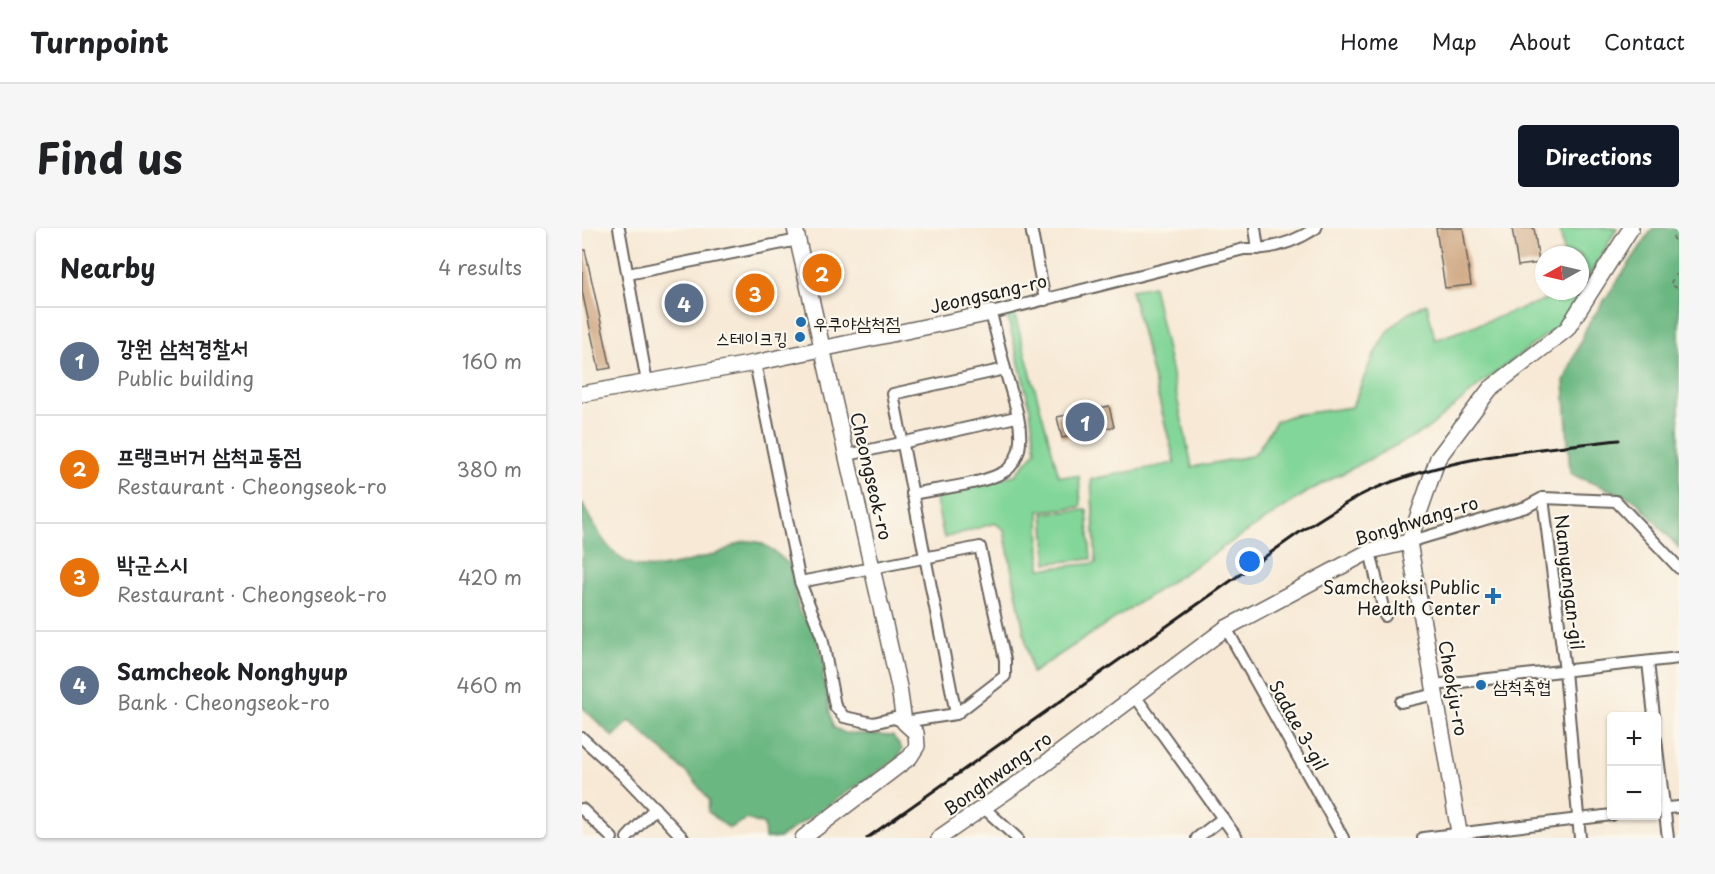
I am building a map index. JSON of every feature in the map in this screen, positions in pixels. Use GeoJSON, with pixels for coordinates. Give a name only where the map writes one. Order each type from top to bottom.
{"type":"FeatureCollection","features":[{"type":"Feature","properties":{"kind":"street"},"geometry":{"type":"LineString","coordinates":[[619,228],[647,382]]}},
{"type":"Feature","properties":{"kind":"street"},"geometry":{"type":"LineString","coordinates":[[1031,228],[1045,300]]}},
{"type":"Feature","properties":{"kind":"street"},"geometry":{"type":"LineString","coordinates":[[1255,228],[1258,249]]}},
{"type":"Feature","properties":{"kind":"street","name":"Jeongsang-ro"},"geometry":{"type":"LineString","coordinates":[[582,394],[755,363],[991,313],[1245,249],[1258,249],[1299,239],[1316,228]]}},
{"type":"Feature","properties":{"kind":"street"},"geometry":{"type":"LineString","coordinates":[[1408,542],[1438,459],[1490,389],[1567,329],[1631,228]]}},
{"type":"Feature","properties":{"kind":"street","name":"Cheongseok-ro"},"geometry":{"type":"LineString","coordinates":[[628,274],[796,234],[848,455],[904,722],[916,733],[917,746],[910,757],[803,838]]}},
{"type":"Feature","properties":{"kind":"street"},"geometry":{"type":"LineString","coordinates":[[912,494],[988,478],[1007,470],[1017,456],[1020,441],[1016,417],[991,313]]}},
{"type":"Feature","properties":{"kind":"street"},"geometry":{"type":"LineString","coordinates":[[755,363],[800,582],[822,637],[835,706],[844,717],[854,721],[873,723],[894,718],[904,722],[956,714],[1005,676],[1005,660],[980,547],[800,582]]}},
{"type":"Feature","properties":{"kind":"street"},"geometry":{"type":"LineString","coordinates":[[956,714],[893,394],[1005,369]]}},
{"type":"Feature","properties":{"kind":"street"},"geometry":{"type":"LineString","coordinates":[[848,455],[1016,417]]}},
{"type":"Feature","properties":{"kind":"street","name":"Bonghwang-ro"},"geometry":{"type":"LineString","coordinates":[[939,838],[1226,628],[1370,551],[1526,507],[1543,498],[1616,501],[1679,568]]}},
{"type":"Feature","properties":{"kind":"street","name":"Namyangan-gil"},"geometry":{"type":"LineString","coordinates":[[1543,498],[1565,670],[1580,838]]}},
{"type":"Feature","properties":{"kind":"street","name":"Cheokju-ro"},"geometry":{"type":"LineString","coordinates":[[1408,542],[1460,835]]}},
{"type":"Feature","properties":{"kind":"street"},"geometry":{"type":"LineString","coordinates":[[1370,551],[1385,616]]}},
{"type":"Feature","properties":{"kind":"street","name":"Sadae 3-gil"},"geometry":{"type":"LineString","coordinates":[[1226,628],[1343,838]]}},
{"type":"Feature","properties":{"kind":"street"},"geometry":{"type":"LineString","coordinates":[[1565,670],[1679,658]]}},
{"type":"Feature","properties":{"kind":"street"},"geometry":{"type":"LineString","coordinates":[[1648,662],[1653,712]]}},
{"type":"Feature","properties":{"kind":"street","name":"Namyangan-gil"},"geometry":{"type":"LineString","coordinates":[[1401,702],[1435,689],[1565,670]]}},
{"type":"Feature","properties":{"kind":"street"},"geometry":{"type":"LineString","coordinates":[[1135,696],[1237,838]]}},
{"type":"Feature","properties":{"kind":"street"},"geometry":{"type":"LineString","coordinates":[[582,738],[683,838]]}},
{"type":"Feature","properties":{"kind":"street"},"geometry":{"type":"LineString","coordinates":[[984,807],[1017,838]]}},
{"type":"Feature","properties":{"kind":"street"},"geometry":{"type":"LineString","coordinates":[[1661,809],[1679,807]]}},
{"type":"Feature","properties":{"kind":"street"},"geometry":{"type":"LineString","coordinates":[[627,838],[655,808]]}},
{"type":"Feature","properties":{"kind":"street"},"geometry":{"type":"LineString","coordinates":[[582,809],[612,838]]}},
{"type":"Feature","properties":{"kind":"street"},"geometry":{"type":"LineString","coordinates":[[1661,813],[1668,838]]}},
{"type":"Feature","properties":{"kind":"street"},"geometry":{"type":"LineString","coordinates":[[1423,838],[1607,815]]}},
{"type":"Feature","properties":{"kind":"street"},"geometry":{"type":"LineString","coordinates":[[1197,838],[1223,818]]}},
{"type":"Feature","properties":{"kind":"path"},"geometry":{"type":"LineString","coordinates":[[1678,228],[1673,237],[1679,249]]}},
{"type":"Feature","properties":{"kind":"path"},"geometry":{"type":"LineString","coordinates":[[1679,274],[1675,275],[1670,284],[1679,289]]}},
{"type":"Feature","properties":{"kind":"green space"},"geometry":{"type":"Polygon","coordinates":[[[1560,228],[1617,228],[1589,276],[1589,246],[1563,246],[1560,228]]]}},
{"type":"Feature","properties":{"kind":"green space"},"geometry":{"type":"Polygon","coordinates":[[[1653,228],[1679,228],[1679,548],[1635,500],[1570,474],[1564,381],[1587,326],[1653,228]]]}},
{"type":"Feature","properties":{"kind":"green space"},"geometry":{"type":"Polygon","coordinates":[[[1153,286],[1192,467],[1251,456],[1258,450],[1276,421],[1293,415],[1352,407],[1371,360],[1387,333],[1398,321],[1427,304],[1435,340],[1544,300],[1575,300],[1562,323],[1485,381],[1427,429],[1309,491],[1032,673],[1004,530],[995,523],[944,538],[934,491],[1015,475],[1036,451],[1030,408],[1007,315],[1014,312],[1059,476],[1079,476],[1081,507],[1039,511],[1040,569],[1096,563],[1091,479],[1175,463],[1131,290],[1153,286]]]}},
{"type":"Feature","properties":{"kind":"green space"},"geometry":{"type":"Polygon","coordinates":[[[582,503],[608,546],[621,558],[634,565],[650,568],[668,566],[716,554],[746,541],[761,543],[776,553],[789,564],[799,612],[814,628],[824,663],[823,677],[833,727],[845,733],[893,736],[902,749],[898,758],[779,838],[765,838],[764,825],[747,819],[729,828],[708,812],[709,800],[691,777],[630,721],[613,737],[582,707],[582,503]]]}},
{"type":"Feature","properties":{"kind":"green space"},"geometry":{"type":"Polygon","coordinates":[[[1087,510],[1091,559],[1047,563],[1043,513],[1087,510]]]}},
{"type":"Feature","properties":{"kind":"building"},"geometry":{"type":"Polygon","coordinates":[[[1436,228],[1463,228],[1471,285],[1445,288],[1436,228]]]}},
{"type":"Feature","properties":{"kind":"building"},"geometry":{"type":"Polygon","coordinates":[[[1512,228],[1534,228],[1537,246],[1535,264],[1518,266],[1512,228]]]}},
{"type":"Feature","properties":{"kind":"building"},"geometry":{"type":"Polygon","coordinates":[[[582,250],[585,250],[611,368],[599,370],[582,291],[582,250]]]}},
{"type":"Feature","properties":{"kind":"building"},"geometry":{"type":"Polygon","coordinates":[[[1109,406],[1114,427],[1062,438],[1057,417],[1109,406]]]}},
{"type":"Feature","properties":{"kind":"railway"},"geometry":{"type":"LineString","coordinates":[[867,838],[1300,532],[1358,496],[1427,470],[1491,456],[1619,440]]}},
{"type":"Feature","properties":{"kind":"place","name":"프랭크버거 삼척교동점"},"geometry":{"type":"Point","coordinates":[822,273]}},
{"type":"Feature","properties":{"kind":"place","name":"박군스시"},"geometry":{"type":"Point","coordinates":[755,293]}},
{"type":"Feature","properties":{"kind":"place","name":"Samcheok Nonghyup"},"geometry":{"type":"Point","coordinates":[684,303]}},
{"type":"Feature","properties":{"kind":"place","name":"우쿠야삼척점"},"geometry":{"type":"Point","coordinates":[801,322]}},
{"type":"Feature","properties":{"kind":"place","name":"스테이크킹"},"geometry":{"type":"Point","coordinates":[800,337]}},
{"type":"Feature","properties":{"kind":"place","name":"강원 삼척경찰서"},"geometry":{"type":"Point","coordinates":[1085,422]}},
{"type":"Feature","properties":{"kind":"place","name":"Samcheoksi Public Health Center"},"geometry":{"type":"Point","coordinates":[1493,596]}},
{"type":"Feature","properties":{"kind":"place","name":"삼척축협"},"geometry":{"type":"Point","coordinates":[1481,685]}}]}
